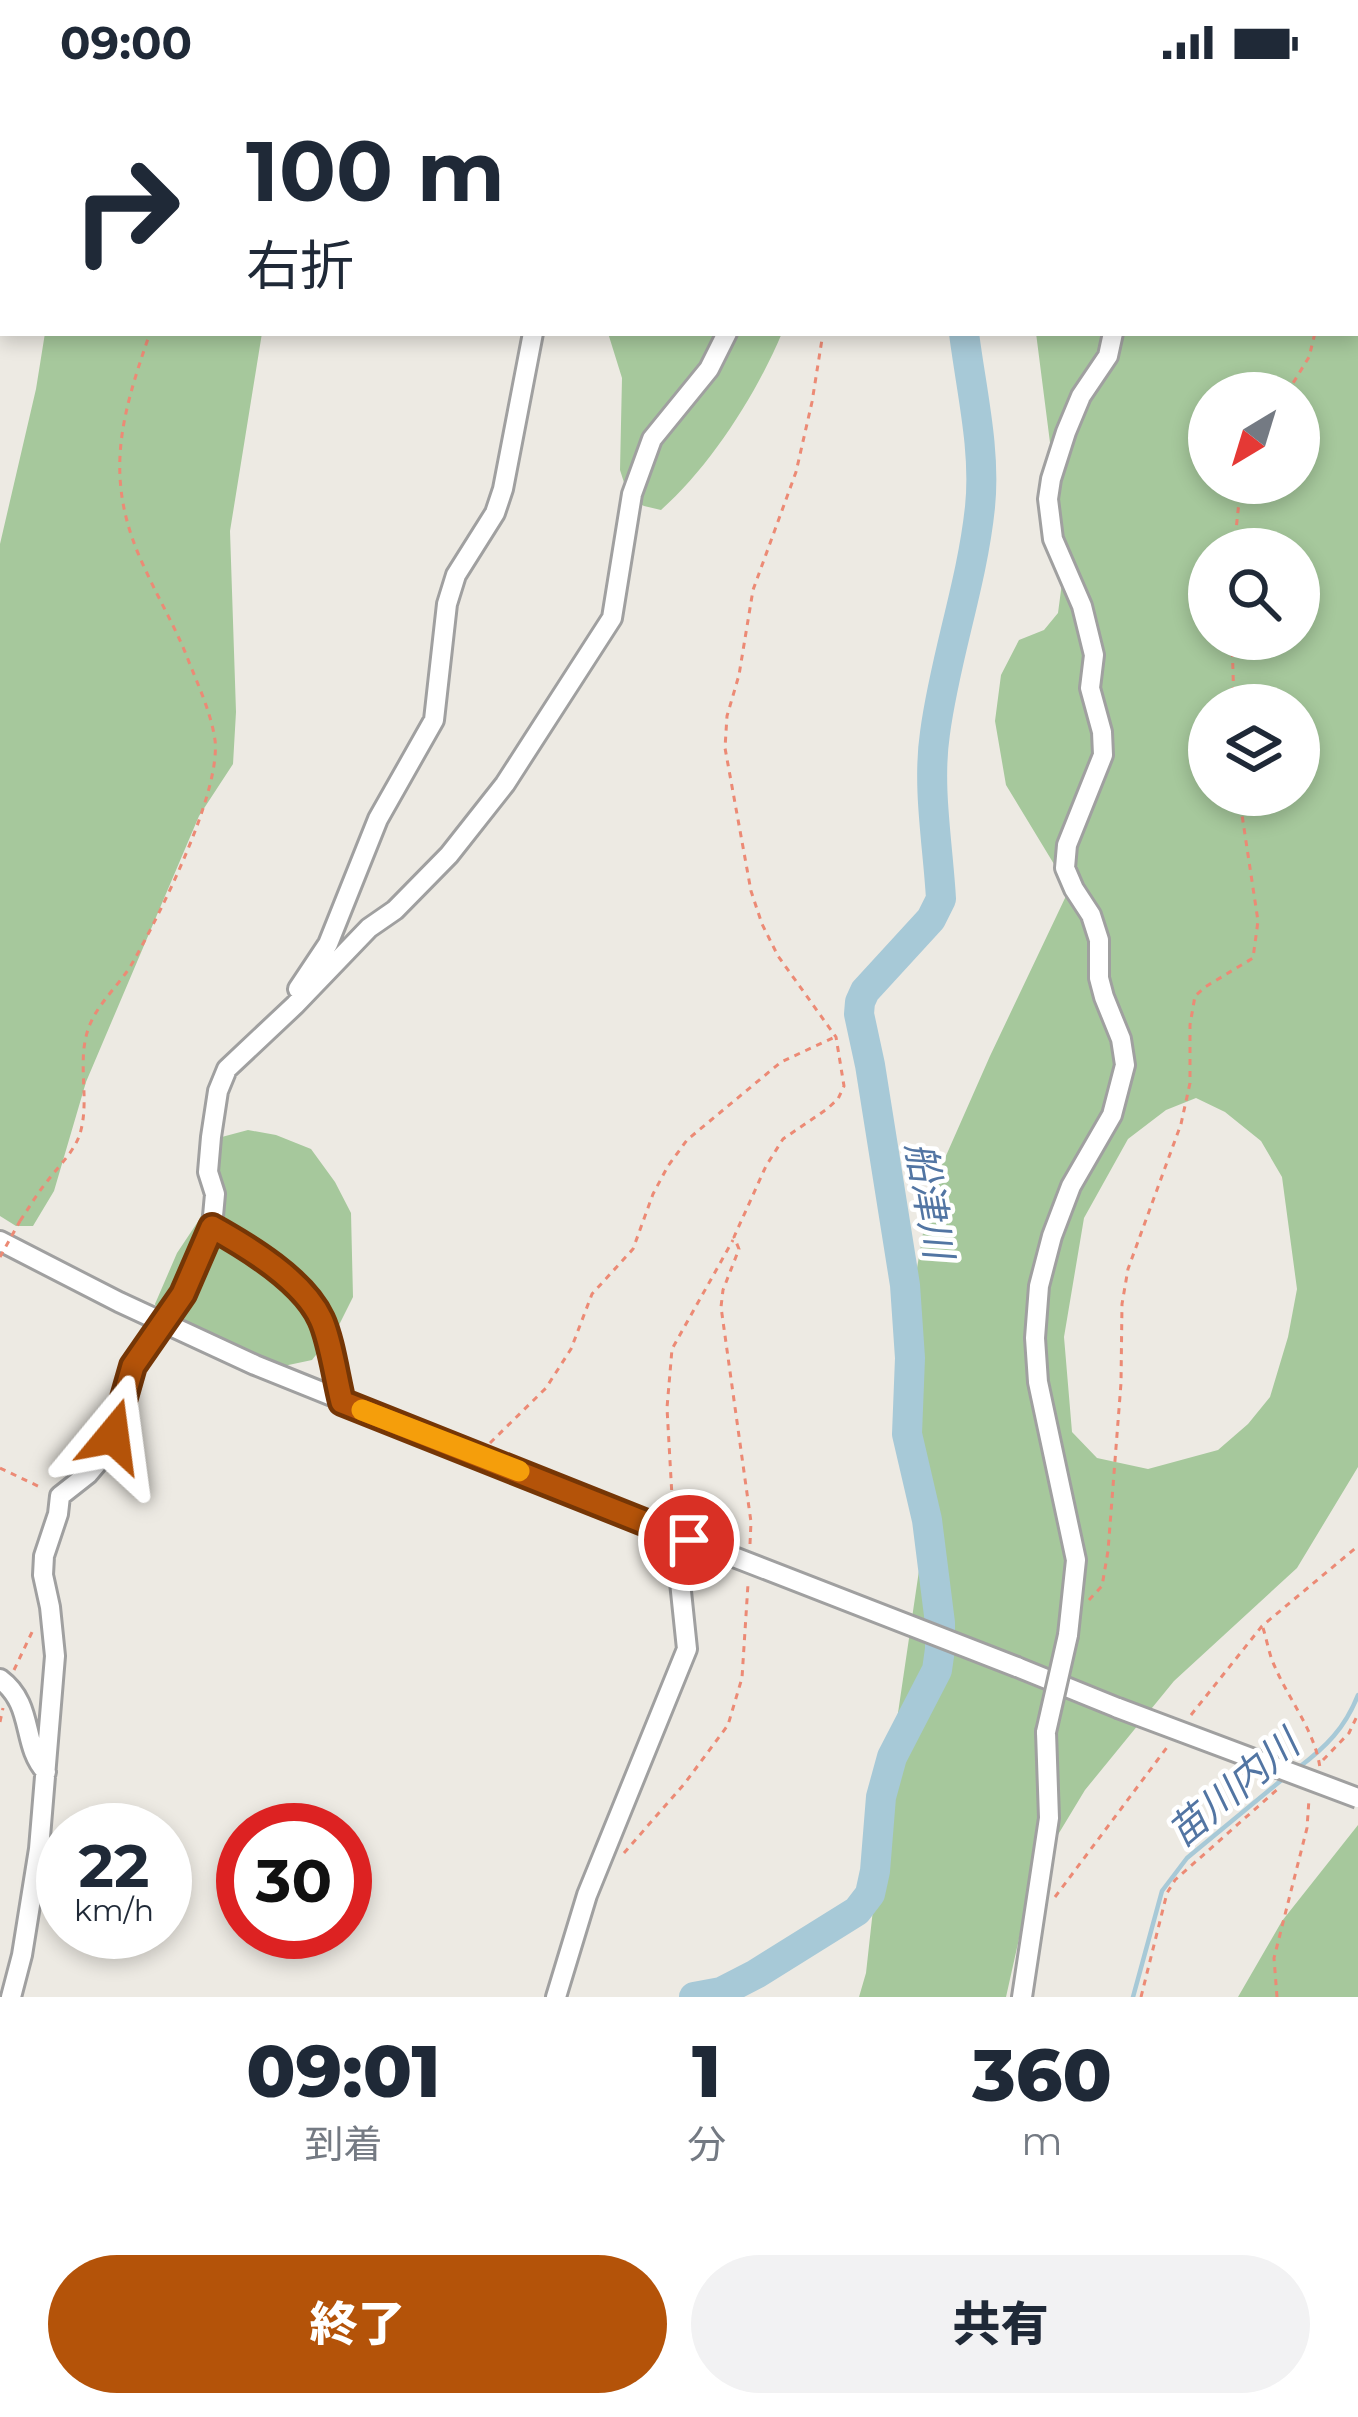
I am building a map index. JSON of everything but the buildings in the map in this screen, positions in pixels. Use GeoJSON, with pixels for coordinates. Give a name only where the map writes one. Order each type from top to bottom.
{"type":"FeatureCollection","features":[{"type":"Feature","properties":{"kind":"street"},"geometry":{"type":"LineString","coordinates":[[295,1005],[295,994],[328,944],[378,819],[434,721],[447,604],[456,575],[499,501],[531,336]]}},
{"type":"Feature","properties":{"kind":"street"},"geometry":{"type":"LineString","coordinates":[[11,1997],[39,1850],[55,1656],[44,1556],[60,1496],[105,1454],[133,1366],[183,1294],[212,1227],[215,1194],[208,1172],[218,1090],[227,1069],[368,928],[395,910],[449,856],[505,784],[612,618],[632,494],[652,439],[709,369],[726,336]]}},
{"type":"Feature","properties":{"kind":"street"},"geometry":{"type":"LineString","coordinates":[[1022,1997],[1049,1818],[1046,1732],[1068,1635],[1076,1560],[1038,1382],[1039,1286],[1071,1186],[1112,1115],[1125,1064],[1099,978],[1099,940],[1065,868],[1066,845],[1102,755],[1102,732],[1090,688],[1094,655],[1082,606],[1053,539],[1048,500],[1066,432],[1081,396],[1108,356],[1112,336]]}},
{"type":"Feature","properties":{"kind":"street"},"geometry":{"type":"LineString","coordinates":[[212,1227],[244,1244],[297,1286],[321,1318],[342,1402]]}},
{"type":"Feature","properties":{"kind":"street"},"geometry":{"type":"LineString","coordinates":[[0,1240],[119,1302],[342,1402],[1358,1798]]}},
{"type":"Feature","properties":{"kind":"street"},"geometry":{"type":"LineString","coordinates":[[556,1997],[587,1895],[687,1649],[682,1537]]}},
{"type":"Feature","properties":{"kind":"street"},"geometry":{"type":"LineString","coordinates":[[4,1683],[25,1712],[35,1758],[46,1772]]}},
{"type":"Feature","properties":{"kind":"path"},"geometry":{"type":"LineString","coordinates":[[0,1257],[43,1186],[73,1149],[82,1128],[83,1044],[93,1018],[132,964],[180,869],[212,779],[215,743],[208,713],[176,627],[145,571],[122,509],[118,472],[128,396],[150,336]]}},
{"type":"Feature","properties":{"kind":"path"},"geometry":{"type":"LineString","coordinates":[[682,1537],[667,1408],[669,1361],[677,1336],[734,1238],[783,1139],[838,1099],[844,1086],[836,1037],[778,956],[762,924],[751,891],[725,748],[727,716],[753,590],[796,472],[823,336]]}},
{"type":"Feature","properties":{"kind":"path"},"geometry":{"type":"LineString","coordinates":[[1300,372],[1314,336]]}},
{"type":"Feature","properties":{"kind":"path"},"geometry":{"type":"LineString","coordinates":[[1102,1586],[1128,1269],[1181,1124],[1190,1083],[1195,996],[1253,958],[1258,921],[1242,816]]}},
{"type":"Feature","properties":{"kind":"path"},"geometry":{"type":"LineString","coordinates":[[478,1455],[546,1388],[571,1349],[592,1294],[633,1250],[653,1194],[687,1139],[781,1062],[836,1037]]}},
{"type":"Feature","properties":{"kind":"path"},"geometry":{"type":"LineString","coordinates":[[734,1238],[740,1249],[721,1307],[750,1542]]}},
{"type":"Feature","properties":{"kind":"path"},"geometry":{"type":"LineString","coordinates":[[0,1468],[60,1496]]}},
{"type":"Feature","properties":{"kind":"path"},"geometry":{"type":"LineString","coordinates":[[1190,1717],[1262,1626],[1358,1546]]}},
{"type":"Feature","properties":{"kind":"path"},"geometry":{"type":"LineString","coordinates":[[615,1863],[728,1725],[742,1678],[748,1583]]}},
{"type":"Feature","properties":{"kind":"path"},"geometry":{"type":"LineString","coordinates":[[0,1722],[4,1683],[31,1640],[47,1596]]}},
{"type":"Feature","properties":{"kind":"path"},"geometry":{"type":"LineString","coordinates":[[1262,1626],[1320,1766],[1339,1747],[1358,1714]]}},
{"type":"Feature","properties":{"kind":"path"},"geometry":{"type":"LineString","coordinates":[[1034,1924],[1176,1736]]}},
{"type":"Feature","properties":{"kind":"path"},"geometry":{"type":"LineString","coordinates":[[1141,1997],[1167,1893],[1175,1880],[1283,1784]]}},
{"type":"Feature","properties":{"kind":"path"},"geometry":{"type":"LineString","coordinates":[[1277,1997],[1274,1958],[1314,1786]]}},
{"type":"Feature","properties":{"kind":"green space"},"geometry":{"type":"Polygon","coordinates":[[[45,336],[262,336],[230,531],[236,712],[233,764],[199,816],[86,1082],[54,1191],[33,1226],[16,1226],[0,1216],[0,544],[45,336]]]}},
{"type":"Feature","properties":{"kind":"green space"},"geometry":{"type":"Polygon","coordinates":[[[609,336],[781,336],[730,428],[697,473],[661,510],[629,498],[620,470],[622,378],[609,336]]]}},
{"type":"Feature","properties":{"kind":"green space"},"geometry":{"type":"Polygon","coordinates":[[[1036,336],[1358,336],[1358,1467],[1297,1568],[1174,1681],[1085,1790],[1033,1876],[1006,1997],[859,1997],[921,1557],[916,1274],[930,1192],[1066,896],[1060,874],[1006,785],[995,721],[1001,675],[1019,640],[1044,630],[1058,613],[1065,560],[1036,336]],[[1196,1098],[1166,1110],[1128,1139],[1084,1218],[1064,1337],[1072,1432],[1097,1458],[1148,1469],[1218,1450],[1270,1397],[1297,1289],[1282,1177],[1261,1141],[1225,1112],[1196,1098]]]}},
{"type":"Feature","properties":{"kind":"green space"},"geometry":{"type":"Polygon","coordinates":[[[248,1130],[311,1149],[351,1213],[353,1297],[338,1327],[312,1360],[279,1367],[162,1323],[155,1304],[209,1196],[218,1138],[248,1130]]]}},
{"type":"Feature","properties":{"kind":"green space"},"geometry":{"type":"Polygon","coordinates":[[[1358,1825],[1358,1997],[1238,1997],[1282,1921],[1358,1825]]]}},
{"type":"Feature","properties":{"kind":"waterway","name":"船津川"},"geometry":{"type":"LineString","coordinates":[[694,1997],[721,1992],[756,1974],[857,1911],[870,1894],[881,1797],[892,1757],[937,1670],[940,1623],[927,1520],[907,1434],[910,1358],[905,1285],[859,1014],[865,991],[931,919],[941,899],[933,753],[976,536],[981,485],[964,336]]}},
{"type":"Feature","properties":{"kind":"waterway","name":"苗川内川"},"geometry":{"type":"LineString","coordinates":[[1298,1768],[1334,1736],[1358,1695]]}},
{"type":"Feature","properties":{"kind":"waterway","name":"苗川内川"},"geometry":{"type":"LineString","coordinates":[[1133,1997],[1162,1891],[1187,1858],[1284,1778]]}},
{"type":"Feature","properties":{"kind":"slow traffic"},"geometry":{"type":"LineString","coordinates":[[362,1410],[519,1471]]}},
{"type":"Feature","properties":{"kind":"route"},"geometry":{"type":"LineString","coordinates":[[113,1436],[133,1366],[183,1294],[212,1227],[244,1244],[297,1286],[321,1318],[342,1402],[689,1540]]}}]}
